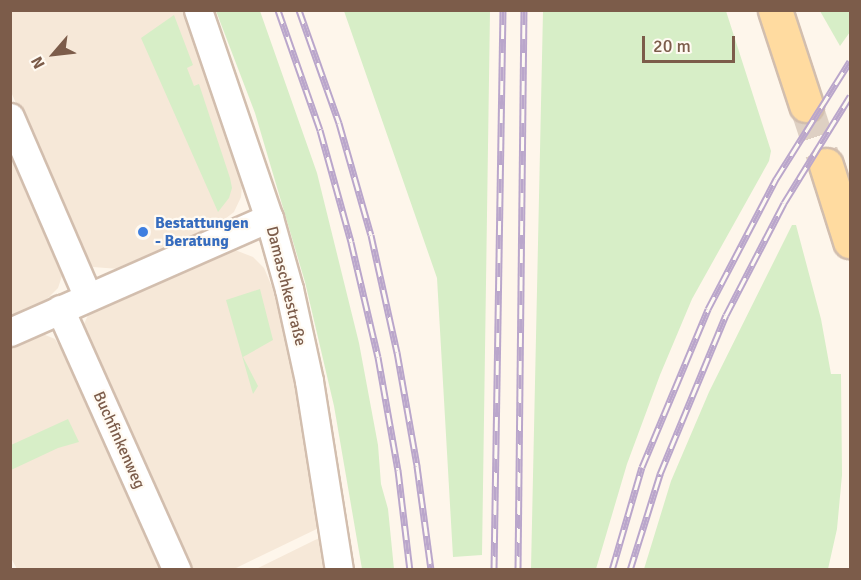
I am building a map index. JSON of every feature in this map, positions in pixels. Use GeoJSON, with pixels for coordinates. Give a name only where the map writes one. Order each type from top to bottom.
{"type":"FeatureCollection","features":[{"type":"Feature","properties":{"kind":"main road"},"geometry":{"type":"LineString","coordinates":[[775,10],[806,105]]}},
{"type":"Feature","properties":{"kind":"main road"},"geometry":{"type":"LineString","coordinates":[[826,165],[850,241]]}},
{"type":"Feature","properties":{"kind":"street","name":"Damaschkestraße"},"geometry":{"type":"LineString","coordinates":[[198,10],[269,218],[289,289],[309,381],[339,570]]}},
{"type":"Feature","properties":{"kind":"street"},"geometry":{"type":"LineString","coordinates":[[10,117],[88,297]]}},
{"type":"Feature","properties":{"kind":"street"},"geometry":{"type":"LineString","coordinates":[[10,332],[269,218]]}},
{"type":"Feature","properties":{"kind":"street","name":"Buchfinkenweg"},"geometry":{"type":"LineString","coordinates":[[60,309],[177,570]]}},
{"type":"Feature","properties":{"kind":"shaded area"},"geometry":{"type":"Polygon","coordinates":[[[10,11],[183,11],[237,164],[242,185],[241,197],[234,212],[221,222],[119,269],[93,267],[85,257],[11,92],[10,11]]]}},
{"type":"Feature","properties":{"kind":"shaded area"},"geometry":{"type":"Polygon","coordinates":[[[10,156],[62,276],[58,288],[47,299],[11,317],[10,156]]]}},
{"type":"Feature","properties":{"kind":"shaded area"},"geometry":{"type":"Polygon","coordinates":[[[235,250],[253,257],[264,268],[272,287],[296,376],[325,525],[234,569],[188,569],[84,334],[84,324],[89,313],[100,303],[218,252],[235,250]]]}},
{"type":"Feature","properties":{"kind":"shaded area"},"geometry":{"type":"Polygon","coordinates":[[[43,334],[55,339],[63,352],[162,569],[17,569],[10,556],[10,343],[30,335],[43,334]]]}},
{"type":"Feature","properties":{"kind":"shaded area"},"geometry":{"type":"Polygon","coordinates":[[[320,538],[326,569],[254,570],[315,540],[320,538]]]}},
{"type":"Feature","properties":{"kind":"green space"},"geometry":{"type":"Polygon","coordinates":[[[216,11],[260,11],[317,173],[359,343],[378,445],[381,484],[388,509],[394,569],[362,569],[334,406],[305,282],[255,113],[216,11]]]}},
{"type":"Feature","properties":{"kind":"green space"},"geometry":{"type":"Polygon","coordinates":[[[344,11],[490,11],[482,555],[453,557],[437,278],[344,11]]]}},
{"type":"Feature","properties":{"kind":"green space"},"geometry":{"type":"Polygon","coordinates":[[[543,11],[726,11],[771,151],[769,161],[692,299],[660,375],[627,464],[596,569],[531,569],[543,11]]]}},
{"type":"Feature","properties":{"kind":"green space"},"geometry":{"type":"Polygon","coordinates":[[[820,11],[850,11],[850,32],[840,46],[820,11]]]}},
{"type":"Feature","properties":{"kind":"green space"},"geometry":{"type":"Polygon","coordinates":[[[174,15],[193,65],[187,68],[194,86],[199,84],[230,178],[232,188],[229,198],[218,212],[141,38],[174,15]]]}},
{"type":"Feature","properties":{"kind":"green space"},"geometry":{"type":"Polygon","coordinates":[[[792,225],[796,225],[821,319],[831,374],[841,374],[842,475],[837,529],[828,569],[644,569],[671,481],[709,392],[792,225]]]}},
{"type":"Feature","properties":{"kind":"green space"},"geometry":{"type":"Polygon","coordinates":[[[260,289],[273,340],[243,357],[258,386],[253,394],[226,300],[260,289]]]}},
{"type":"Feature","properties":{"kind":"green space"},"geometry":{"type":"Polygon","coordinates":[[[68,419],[79,442],[58,448],[11,470],[11,445],[68,419]]]}},
{"type":"Feature","properties":{"kind":"tunnel"},"geometry":{"type":"LineString","coordinates":[[806,105],[826,165]]}},
{"type":"Feature","properties":{"kind":"railway"},"geometry":{"type":"LineString","coordinates":[[278,10],[320,130],[351,242],[378,357],[398,470],[410,570]]}},
{"type":"Feature","properties":{"kind":"railway"},"geometry":{"type":"LineString","coordinates":[[299,10],[339,123],[371,235],[397,352],[417,466],[431,570]]}},
{"type":"Feature","properties":{"kind":"railway"},"geometry":{"type":"LineString","coordinates":[[494,570],[503,10]]}},
{"type":"Feature","properties":{"kind":"railway"},"geometry":{"type":"LineString","coordinates":[[518,570],[524,10]]}},
{"type":"Feature","properties":{"kind":"railway"},"geometry":{"type":"LineString","coordinates":[[612,570],[642,467],[708,309],[776,179],[850,61]]}},
{"type":"Feature","properties":{"kind":"railway"},"geometry":{"type":"LineString","coordinates":[[630,570],[660,474],[726,315],[784,203],[850,96]]}},
{"type":"Feature","properties":{"kind":"place","name":"Bestattungen - Beratung"},"geometry":{"type":"Point","coordinates":[143,232]}}]}
